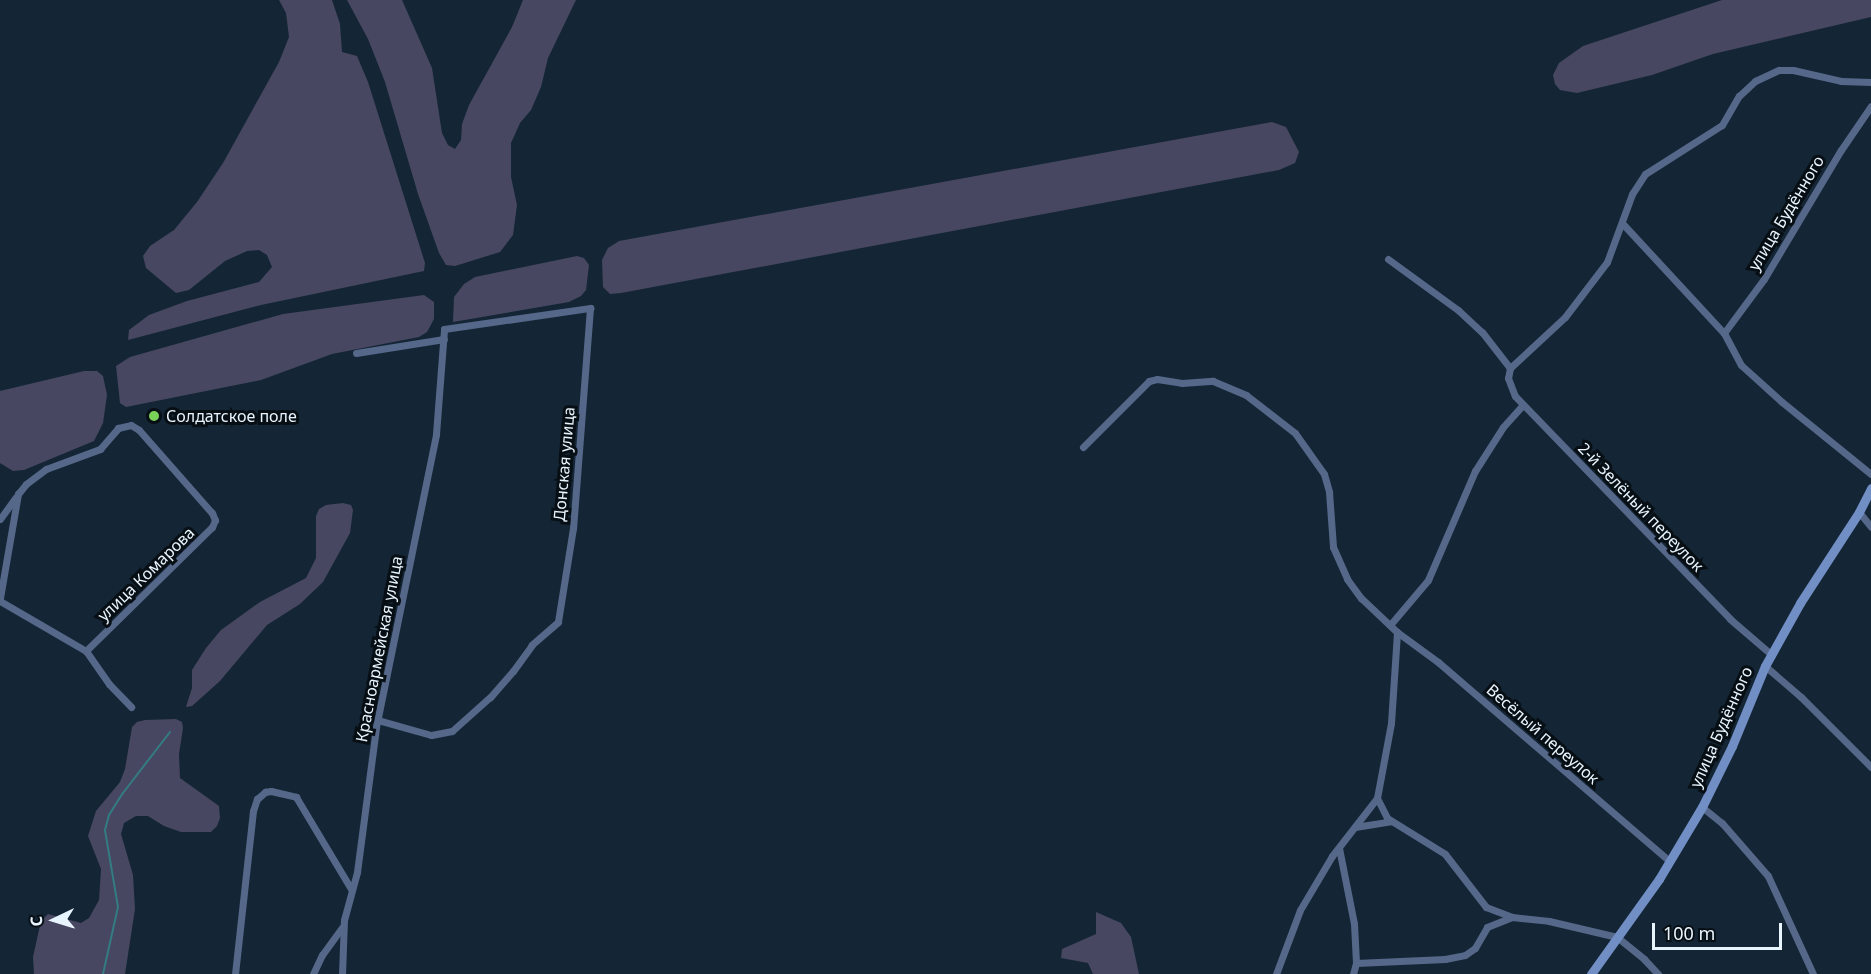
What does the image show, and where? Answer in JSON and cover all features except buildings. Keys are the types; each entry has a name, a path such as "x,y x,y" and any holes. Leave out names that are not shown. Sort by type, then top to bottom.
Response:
{"main road":[{"name":"улица Будённого","path":"1591,974 1669,861 1702,807 1765,666 1800,603 1871,488"}],"street":[{"path":"1510,369 1565,317 1607,262 1632,194 1645,174 1722,125 1739,96 1755,81 1779,70 1793,70 1841,81 1871,82"},
{"name":"улица Будённого","path":"1724,333 1764,279 1841,150 1871,106"},
{"path":"1622,223 1724,333 1741,365 1782,402 1871,474"},
{"name":"2-й Зелёный переулок","path":"1388,259 1458,310 1482,332 1510,369 1510,387 1523,405 1730,618 1772,655"},
{"name":"Донская улица","path":"378,720 431,735 452,731 490,697 532,645 558,622 573,528 590,308 444,330"},
{"name":"Красноармейская улица","path":"342,974 343,925 361,850 378,720 436,434 444,330"},
{"path":"356,353 444,339"},
{"name":"Весёлый переулок","path":"1083,447 1149,381 1157,379 1182,383 1213,381 1246,395 1294,433 1324,474 1329,492 1333,547 1347,579 1361,598 1397,632 1447,670 1669,861"},
{"path":"1390,626 1428,580 1475,471 1503,427 1523,405"},
{"name":"улица Комарова","path":"18,494 33,477 100,449 118,428 131,426 139,430 212,513 215,520 212,527 86,651"},
{"path":"0,519 18,494"},
{"path":"18,494 0,600 86,651 109,684 131,707"},
{"path":"1858,512 1871,527"},
{"path":"1276,974 1300,910 1339,848 1377,798 1391,723 1397,632"},
{"path":"1765,666 1801,696 1871,767"},
{"path":"235,974 253,811 257,799 271,791 296,798 351,889"},
{"path":"1377,798 1384,813 1392,821 1445,854 1485,907 1512,917 1549,921 1617,937 1658,974"},
{"path":"1702,807 1722,823 1758,861 1768,876 1813,974"},
{"path":"1355,827 1392,821"},
{"path":"1339,848 1354,924 1356,963 1353,974"},
{"path":"1356,963 1445,959 1465,955 1475,948 1487,927 1512,917"},
{"path":"313,974 322,955 343,925"}],"shaded area":[{"path":"279,0 332,0 340,24 342,52 357,56 368,82 425,263 424,271 261,305 128,340 129,330 149,315 187,301 259,282 272,267 267,255 259,250 247,251 225,261 189,290 176,293 146,268 143,256 150,246 174,230 197,202 223,163 279,62 289,37 286,13"},
{"path":"347,0 402,0 432,68 442,133 448,145 455,149 461,140 462,124 469,105 512,27 523,0 576,0 548,58 541,87 531,110 520,123 511,143 511,177 517,205 513,235 500,252 455,266 446,265 439,253 418,194 385,82 368,39"},
{"path":"1722,0 1871,0 1871,17 1713,54 1652,75 1577,93 1560,90 1555,84 1553,75 1559,63 1583,46"},
{"path":"1272,122 1286,127 1299,152 1295,163 1279,170 621,293 610,294 603,287 602,260 608,248 619,241"},
{"path":"577,256 584,258 589,265 586,290 581,296 569,302 453,322 454,297 464,284 475,277"},
{"path":"424,295 434,302 434,319 427,332 419,337 332,354 261,380 126,407 120,403 116,366 130,357 283,314"},
{"path":"84,371 97,371 103,376 107,395 103,423 94,441 24,470 13,471 0,463 0,391"},
{"path":"343,503 351,505 353,510 350,533 323,582 300,604 267,625 220,681 192,706 186,707 192,688 192,670 206,648 221,630 260,602 306,578 316,558 316,516 319,509 326,505"},
{"path":"176,719 182,722 183,728 179,754 180,778 219,806 220,818 217,826 211,832 181,832 164,826 148,816 136,816 124,823 121,834 133,875 135,909 125,974 34,974 33,957 41,921 48,914 81,923 89,918 99,900 101,869 88,836 96,811 120,782 125,769 132,727 137,722 145,720"},
{"path":"1096,912 1121,923 1131,937 1139,974 1093,974 1088,963 1061,958 1062,949 1096,934"}],"waterway":[{"path":"103,974 118,907 105,830 109,815 170,732"}],"place":[{"name":"Солдатское поле","path":"154,416"}]}
